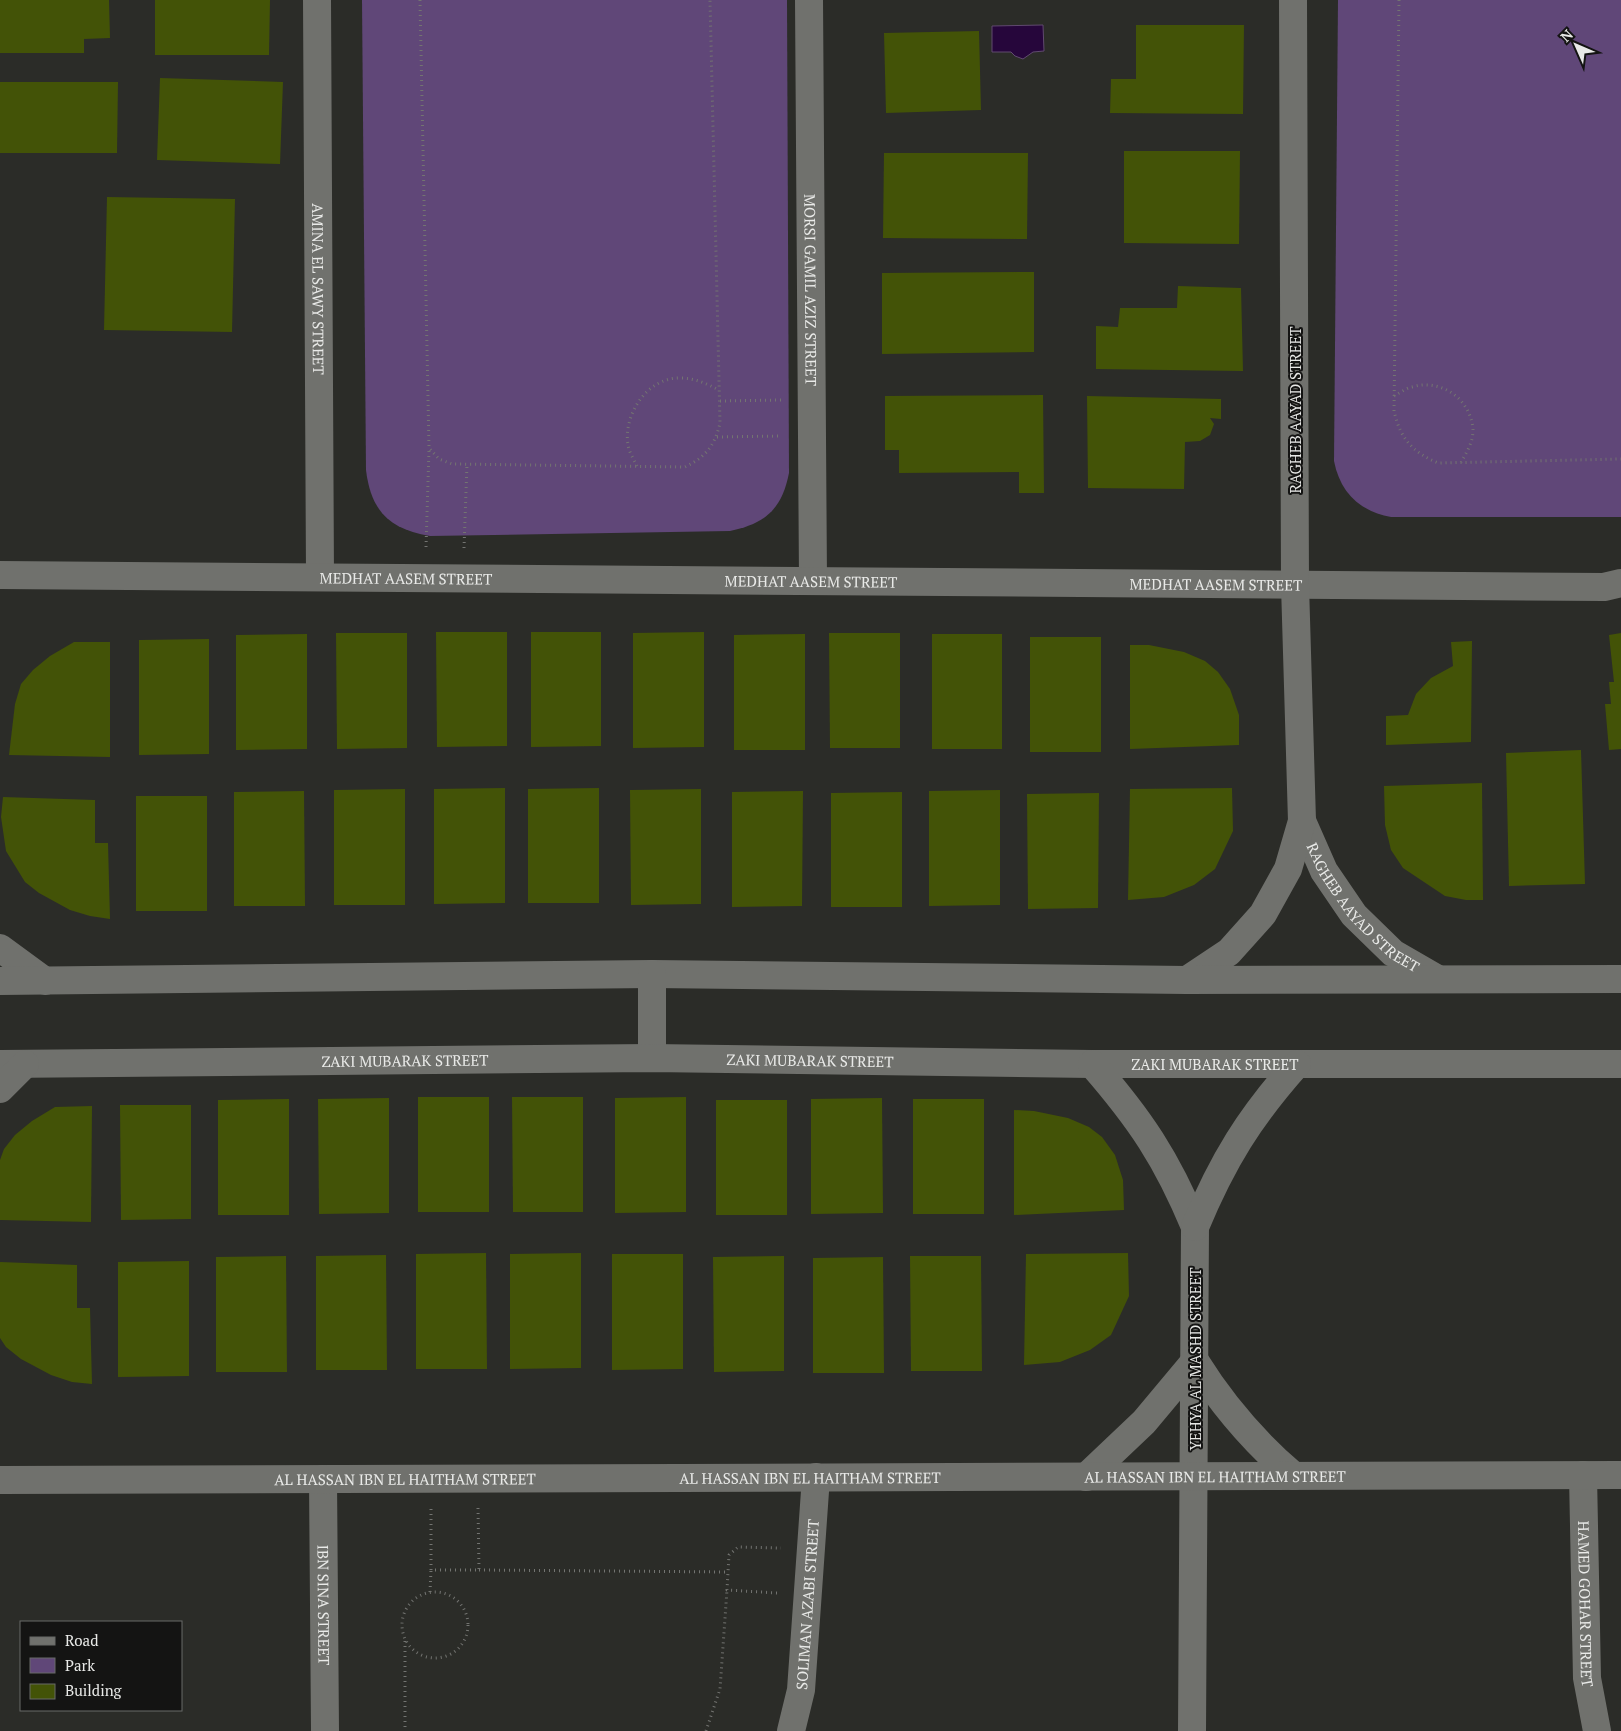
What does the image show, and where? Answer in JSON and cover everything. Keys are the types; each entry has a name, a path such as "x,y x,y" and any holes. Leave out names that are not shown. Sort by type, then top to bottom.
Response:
{"street":[{"name":"AMINA EL SAWY STREET","path":"317,0 320,577"},
{"name":"MORSI GAMIL AZIZ STREET","path":"809,0 813,581"},
{"name":"RAGHEB AAYAD STREET","path":"1187,980 1229,952 1262,914 1288,870 1302,821 1295,585 1293,0"},
{"name":"MEDHAT AASEM STREET","path":"0,575 1604,587 1621,583"},
{"name":"RAGHEB AAYAD STREET","path":"1302,821 1324,871 1354,915 1394,953 1439,980"},
{"path":"0,948 45,981"},
{"path":"0,981 652,974 1187,980 1621,979"},
{"path":"652,974 652,1058"},
{"name":"ZAKI MUBARAK STREET","path":"12,1064 652,1058 1092,1064 1621,1064"},
{"path":"0,1089 12,1064"},
{"name":"YEHYA AL MASHD STREET","path":"1092,1064 1124,1100 1152,1140 1176,1182 1195,1227 1192,1731"},
{"name":"YEHYA AL MASHD STREET","path":"1195,1227 1214,1182 1237,1140 1265,1100 1297,1064"},
{"path":"1086,1476 1144,1422 1195,1361 1215,1393 1239,1424 1265,1451 1294,1476"},
{"name":"HAMED GOHAR STREET","path":"1583,1475 1587,1678 1597,1731"},
{"name":"AL HASSAN IBN EL HAITHAM STREET","path":"0,1480 1621,1475"},
{"name":"SOLIMAN AZABI STREET","path":"791,1731 802,1690 816,1477"},
{"name":"IBN SINA STREET","path":"323,1479 325,1731"}],"path":[{"path":"420,0 429,448 424,578"},
{"path":"429,448 439,458 452,464 685,467 699,460 710,450 717,437 720,401 710,0"},
{"path":"1399,0 1394,396 1394,411 1398,429 1408,444 1422,456 1438,462 1621,459"},
{"path":"637,466 628,445 628,422 638,401 655,386 676,378 699,380 720,391"},
{"path":"1394,396 1411,387 1428,384 1445,388 1460,399 1469,413 1473,431 1470,448 1460,463"},
{"path":"720,401 812,400"},
{"path":"717,437 812,435"},
{"path":"463,579 467,464"},
{"path":"430,1592 432,1478"},
{"path":"478,1478 479,1570"},
{"path":"706,1731 720,1689 729,1555 738,1547 812,1548"},
{"path":"431,1570 728,1572"},
{"path":"727,1590 808,1594"},
{"path":"405,1640 418,1653 434,1658 446,1656 456,1650 464,1641 468,1629 467,1617 462,1606 453,1598 442,1593 430,1592 418,1597 409,1605 403,1616 402,1628 405,1640 405,1731"}],"green space":[{"path":"362,0 787,0 789,473 782,496 770,513 753,524 730,531 430,536 403,528 384,516 372,497 366,470"},
{"path":"1338,0 1621,0 1621,517 1391,517 1360,505 1346,491 1341,482 1334,461"}],"shaded area":[{"path":"1043,25 1044,51 1033,52 1023,59 1011,52 992,52 992,26"}],"building":[{"path":"0,0 109,0 110,38 84,39 84,53 0,53"},
{"path":"155,0 270,0 269,55 155,55"},
{"path":"1136,25 1244,25 1243,114 1110,113 1111,79 1136,79"},
{"path":"979,31 981,110 886,113 884,33"},
{"path":"160,78 283,82 280,164 157,160"},
{"path":"0,82 118,82 117,153 0,153"},
{"path":"1124,151 1240,151 1239,244 1124,243"},
{"path":"884,153 1028,153 1027,239 883,238"},
{"path":"107,197 235,199 232,332 104,330"},
{"path":"1034,272 1034,352 882,354 882,273"},
{"path":"1178,286 1241,288 1243,371 1096,369 1096,326 1118,327 1120,308 1177,308"},
{"path":"1043,395 1044,493 1019,493 1019,472 899,473 899,450 885,450 885,396"},
{"path":"1087,396 1221,399 1221,419 1210,418 1214,424 1210,435 1200,441 1185,442 1184,489 1088,488"},
{"path":"436,632 507,632 507,746 437,747"},
{"path":"531,632 601,632 601,746 531,747"},
{"path":"704,632 704,747 633,748 633,633"},
{"path":"336,633 407,633 407,748 337,749"},
{"path":"829,633 900,633 900,748 830,748"},
{"path":"1621,633 1621,749 1609,750 1605,704 1611,704 1609,682 1614,682 1609,635"},
{"path":"307,634 307,749 236,750 236,635"},
{"path":"805,634 805,750 734,750 734,635"},
{"path":"932,634 1002,634 1002,749 932,749"},
{"path":"1030,637 1101,637 1101,752 1030,752"},
{"path":"209,639 209,754 139,755 139,640"},
{"path":"1472,641 1471,742 1386,745 1386,716 1408,715 1416,694 1431,678 1453,666 1451,642"},
{"path":"74,642 110,642 110,757 9,755 15,704 21,684 33,670 50,656"},
{"path":"1130,645 1149,645 1184,652 1205,661 1218,672 1230,689 1239,715 1239,745 1130,749"},
{"path":"1581,750 1585,884 1509,886 1506,753"},
{"path":"1482,783 1483,900 1466,900 1445,896 1403,868 1391,850 1385,825 1384,786"},
{"path":"505,788 505,903 434,904 434,789"},
{"path":"599,788 599,903 528,903 528,789"},
{"path":"1232,788 1233,831 1215,869 1194,885 1164,897 1128,900 1130,789"},
{"path":"405,789 405,905 334,905 334,790"},
{"path":"701,789 701,904 631,905 630,790"},
{"path":"1000,790 1000,905 929,906 929,791"},
{"path":"304,791 305,906 234,906 234,792"},
{"path":"803,791 802,906 732,907 732,792"},
{"path":"902,792 902,907 831,907 831,793"},
{"path":"1099,793 1098,908 1028,909 1027,794"},
{"path":"136,796 207,796 207,911 136,911"},
{"path":"3,797 95,800 95,843 108,843 110,919 70,910 39,893 25,882 6,851 1,817"},
{"path":"418,1097 489,1097 489,1212 418,1212"},
{"path":"512,1097 583,1097 583,1212 513,1212"},
{"path":"686,1097 686,1212 615,1213 615,1098"},
{"path":"389,1098 389,1213 319,1214 318,1099"},
{"path":"882,1098 883,1213 811,1214 811,1099"},
{"path":"289,1099 289,1215 218,1215 218,1100"},
{"path":"913,1099 984,1099 984,1214 913,1214"},
{"path":"716,1100 787,1100 787,1215 716,1215"},
{"path":"120,1105 191,1105 191,1219 121,1220"},
{"path":"92,1106 91,1222 0,1220 0,1160 4,1149 15,1135 32,1121 55,1107"},
{"path":"1014,1110 1034,1111 1068,1118 1089,1127 1102,1137 1115,1155 1123,1180 1124,1210 1014,1215"},
{"path":"486,1253 487,1369 416,1369 416,1254"},
{"path":"581,1253 581,1368 510,1369 510,1254"},
{"path":"1128,1253 1129,1296 1111,1335 1090,1350 1060,1362 1024,1365 1026,1254"},
{"path":"612,1254 683,1254 683,1369 612,1370"},
{"path":"386,1255 387,1370 316,1370 316,1256"},
{"path":"286,1256 287,1372 216,1372 216,1257"},
{"path":"784,1256 784,1371 714,1372 713,1257"},
{"path":"910,1256 981,1256 982,1371 911,1371"},
{"path":"883,1257 884,1373 813,1373 813,1258"},
{"path":"189,1261 189,1376 118,1377 118,1262"},
{"path":"0,1262 77,1265 77,1308 90,1308 92,1384 72,1382 51,1375 21,1359 6,1347 0,1338"}]}
